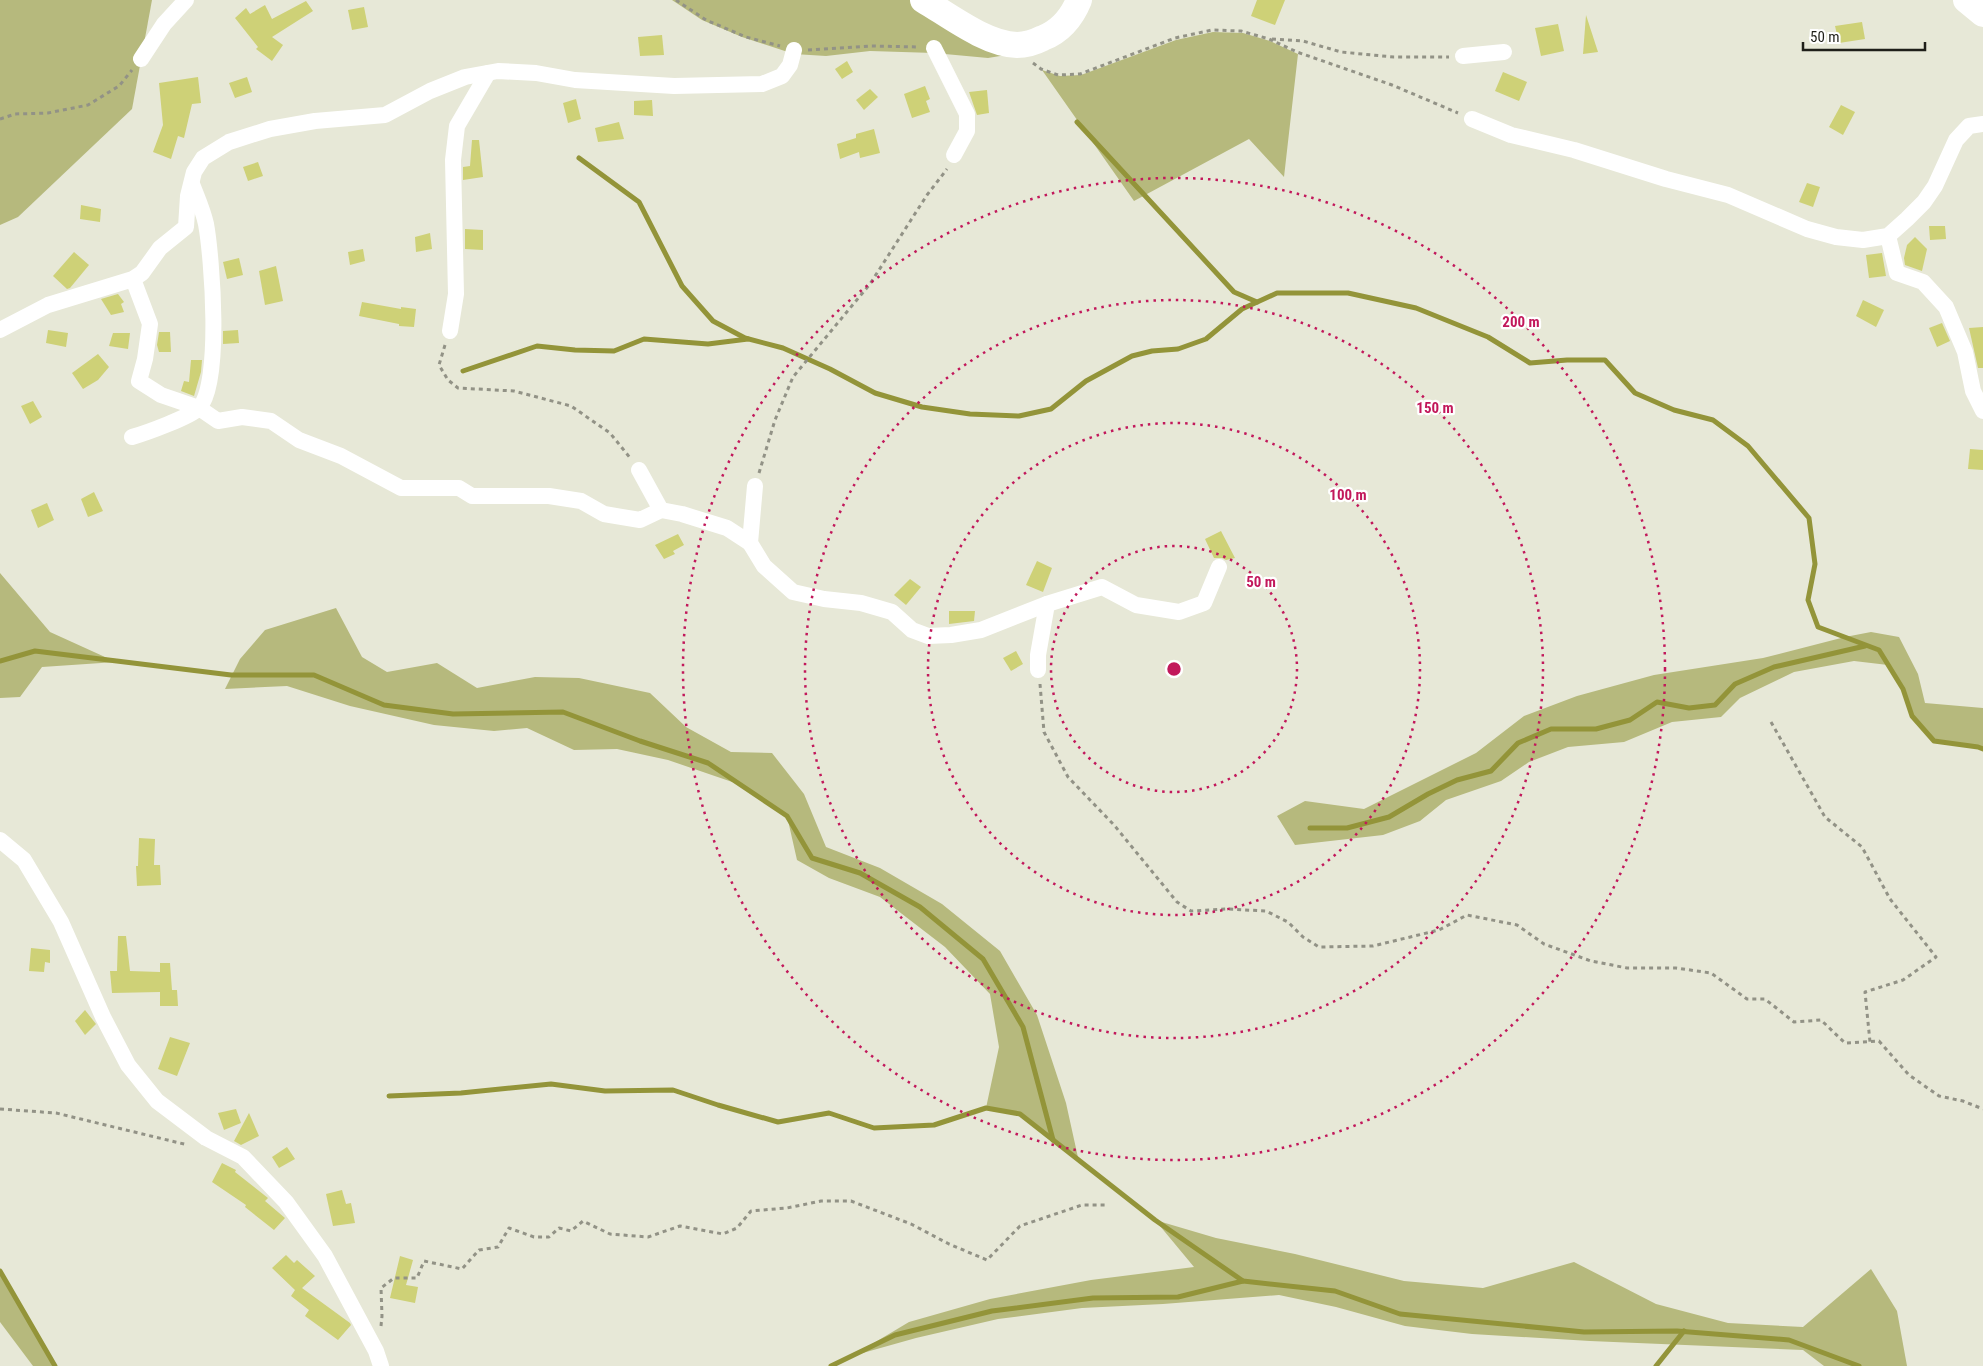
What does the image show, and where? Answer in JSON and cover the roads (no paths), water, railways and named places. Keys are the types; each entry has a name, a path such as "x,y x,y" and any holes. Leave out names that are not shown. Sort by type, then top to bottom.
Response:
{"highway":[{"path":"923,0 982,35 1017,45 1034,42 1049,36 1070,18 1079,0"},
{"path":"1966,0 1983,14"}],"street":[{"path":"141,59 164,24 186,0"},
{"path":"934,48 967,114 967,131 954,155"},
{"path":"0,330 48,305 133,279 142,273 160,248 186,227 191,182 194,172 203,158 229,142 270,129 314,121 385,116 430,91 464,77 498,71 536,73 575,80 674,86 762,84 782,76 790,65 794,50"},
{"path":"1463,56 1504,52"},
{"path":"450,331 456,294 453,160 456,135 458,126 488,73"},
{"path":"1472,119 1511,135 1574,150 1728,195 1836,238 1863,240 1888,236 1908,219 1924,202 1934,186 1956,140 1970,126 1983,124"},
{"path":"132,437 152,430 199,408 206,393 210,374 214,318 212,264 205,222 191,182"},
{"path":"1888,236 1896,273 1923,282 1946,307 1964,352 1973,391 1983,411"},
{"path":"133,279 150,324 145,359 139,381 161,395 199,408 218,421 242,417 271,421 299,440 341,456 401,488 459,488 472,496 549,496 581,501 604,514 640,520 661,510 682,514 727,528 750,543 764,566 793,592 824,599 861,603 892,612 912,630 928,636 951,635 981,630 1047,604 1102,587 1136,605 1179,612 1204,603 1220,567"},
{"path":"639,470 661,510"},
{"path":"750,543 755,486"},
{"path":"1038,670 1038,655 1047,604"},
{"path":"0,840 24,860 61,922 103,1017 128,1065 157,1101 206,1138 243,1158 286,1202 325,1256 378,1358"}],"waterway":[{"path":"1077,122 1234,292 1257,302"},
{"path":"579,158 639,202 682,286 713,321 745,338 783,348 830,369 875,393 922,407 970,414 1019,416 1051,409 1086,381 1132,356 1152,351 1178,349 1206,339 1242,309 1277,293 1348,293 1416,308 1488,337 1530,363 1567,360 1605,360 1635,393 1674,410 1713,420 1748,446 1809,518 1815,564 1808,600 1818,627 1879,650 1903,689 1912,716 1934,741 1983,749"},
{"path":"463,371 537,346 575,350 614,351 644,339 708,344 748,339"},
{"path":"1310,828 1347,828 1389,817 1428,794 1457,780 1491,771 1518,743 1551,729 1596,729 1630,720 1657,702 1689,708 1715,705 1735,684 1774,667 1865,646"},
{"path":"0,661 35,651 231,675 314,675 384,705 453,714 563,712 640,741 708,763 787,816 812,858 860,873 920,907 983,959 1023,1027 1053,1140"},
{"path":"389,1096 461,1093 551,1084 605,1091 673,1090 778,1122 829,1113 874,1128 934,1125 986,1108 1020,1114 1155,1220 1243,1281 1335,1291 1400,1314 1584,1332 1677,1331 1789,1340 1859,1366"},
{"path":"0,1271 55,1366"},
{"path":"831,1366 895,1335 992,1311 1093,1298 1178,1297 1243,1281"},
{"path":"1656,1366 1684,1331"}]}
